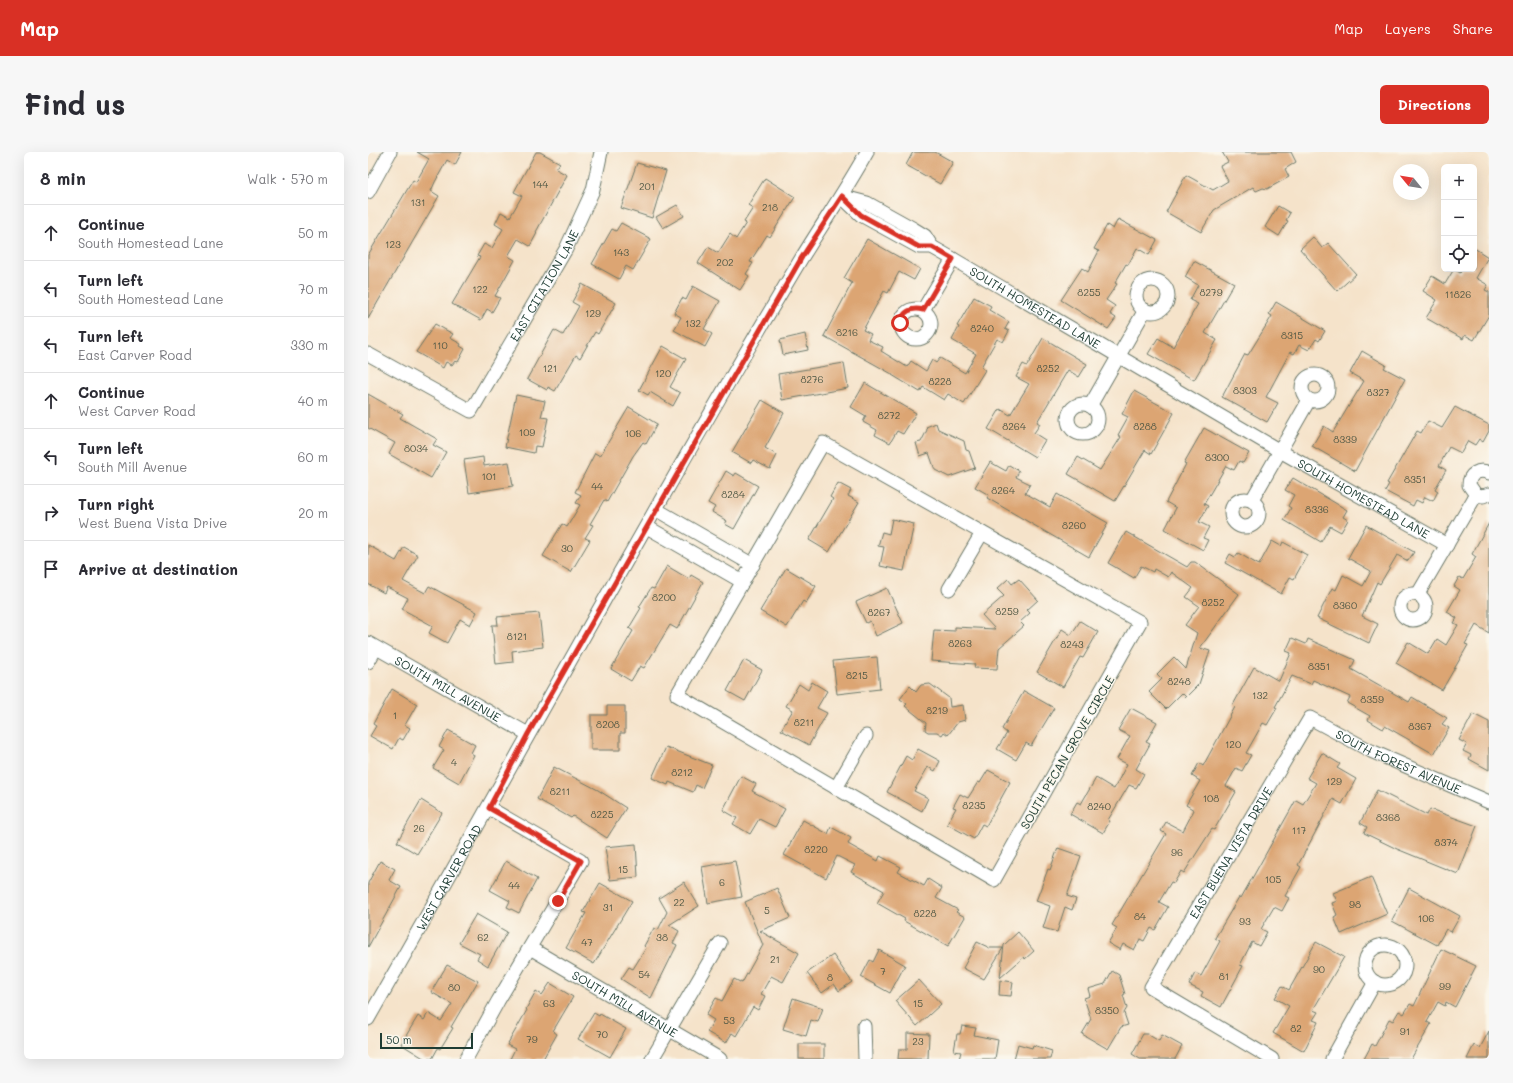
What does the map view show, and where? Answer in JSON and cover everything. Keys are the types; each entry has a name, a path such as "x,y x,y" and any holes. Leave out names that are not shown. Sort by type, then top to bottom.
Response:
{"street":[{"path":"368,192 389,152"},
{"name":"EAST CITATION LANE","path":"368,354 471,411 566,249 593,190 601,152"},
{"name":"WEST CARVER ROAD","path":"368,1019 489,808 528,734 802,257 842,196 867,152"},
{"name":"SOUTH HOMESTEAD LANE","path":"842,196 861,215 919,247 932,247 1280,451 1447,545"},
{"path":"923,310 953,259"},
{"path":"1090,406 1145,310"},
{"path":"1252,500 1309,400"},
{"name":"SOUTH PECAN GROVE CIRCLE","path":"823,443 982,533 1140,622 994,880 677,695 823,443"},
{"path":"1489,473 1480,471 1473,474 1470,477 1469,485 1476,495 1484,496 1489,494"},
{"path":"1418,594 1476,495"},
{"path":"657,510 753,565"},
{"path":"647,527 743,582"},
{"path":"949,589 982,533"},
{"path":"694,554 704,537"},
{"path":"368,662 372,645"},
{"name":"SOUTH MILL AVENUE","path":"372,645 528,734"},
{"name":"SOUTH FOREST AVENUE","path":"1310,718 1371,751 1489,802"},
{"name":"EAST BUENA VISTA DRIVE","path":"1272,1059 1151,988 1310,718"},
{"path":"836,788 866,736"},
{"path":"466,1059 581,861 489,808"},
{"path":"652,1059 720,943"},
{"name":"SOUTH MILL AVENUE","path":"530,948 720,1059"},
{"path":"1332,1059 1375,982"},
{"path":"864,1026 865,1059"}],"building":[{"path":"417,152 462,152 455,165 447,160 431,191 439,196 368,319 368,255 413,180 416,182 429,159"},
{"path":"536,152 540,152 560,163 556,169 567,175 530,246 518,239 508,256 515,260 495,296 500,298 492,312 487,309 481,320 452,304 480,257 477,256 484,244 492,248 503,229 495,224 501,212 510,217 522,196 514,192"},
{"path":"913,152 935,152 953,162 940,184 906,165"},
{"path":"1222,152 1291,152 1296,162 1285,169 1289,177 1267,189 1263,188 1256,191 1253,187 1214,210 1201,232 1166,212 1186,175 1213,190 1228,181 1220,166 1228,162"},
{"path":"637,163 666,171 652,218 621,208"},
{"path":"765,178 795,197 770,237 767,235 750,262 753,263 746,274 749,276 740,290 698,263 708,247 718,253 730,234 736,239 753,208 748,205"},
{"path":"677,205 684,216 663,228 656,217"},
{"path":"1278,206 1290,213 1286,220 1288,221 1279,236 1265,227"},
{"path":"1118,219 1157,240 1149,255 1137,248 1128,265 1126,264 1115,283 1117,284 1106,300 1115,306 1110,314 1116,318 1108,329 1061,300 1082,268 1088,272 1099,251 1094,249 1107,225 1113,229"},
{"path":"621,223 651,239 633,270 626,266 619,279 592,264 612,229 616,231"},
{"path":"1313,237 1322,248 1328,243 1356,274 1337,291 1300,249"},
{"path":"867,239 920,269 914,280 899,272 888,293 884,291 863,330 871,334 868,340 883,347 881,351 907,367 911,361 926,371 932,360 936,363 940,358 965,373 976,354 952,340 959,327 957,326 974,297 991,306 989,310 1009,322 1005,329 1009,331 1003,342 997,339 981,367 985,370 964,404 948,394 944,400 923,387 920,392 892,374 824,336 852,283 844,278"},
{"path":"1477,250 1488,257 1476,278 1488,285 1485,290 1489,292 1489,315 1474,340 1465,335 1463,339 1426,318 1437,300 1423,291 1432,276 1445,284 1452,272 1477,272"},
{"path":"1194,261 1234,283 1205,333 1217,340 1194,380 1148,354 1158,338 1173,347 1198,304 1190,300 1198,285 1185,277"},
{"path":"582,284 616,303 598,334 595,332 580,358 576,355 555,391 548,387 547,390 527,379 554,330 563,335 579,306 572,302"},
{"path":"693,286 720,301 704,329 712,334 705,347 674,330 681,317 674,313 682,298 686,300"},
{"path":"1276,302 1325,331 1319,341 1316,339 1309,350 1299,345 1294,354 1290,352 1266,397 1278,403 1267,422 1222,397 1245,354 1248,355 1272,316 1269,314"},
{"path":"435,324 453,334 450,338 461,344 460,346 465,349 458,362 455,361 452,365 446,362 443,368 416,352"},
{"path":"805,334 808,350 783,355 780,340"},
{"path":"1043,338 1087,364 1079,377 1068,370 1037,422 1040,424 1034,433 1045,440 1035,457 988,429 1000,409 1010,415 1029,384 1016,377 1023,364 1027,366"},
{"path":"663,346 686,359 670,387 680,393 673,406 650,392 648,395 639,390"},
{"path":"1362,351 1386,365 1384,368 1405,379 1355,471 1312,446 1324,426 1333,432 1364,381 1350,373"},
{"path":"844,363 848,388 782,400 778,374"},
{"path":"865,383 916,413 903,434 897,431 890,443 875,435 877,430 863,422 866,416 851,407"},
{"path":"1134,391 1174,413 1151,454 1145,450 1115,501 1068,474 1078,457 1100,470 1121,437 1118,435 1128,417 1122,414"},
{"path":"368,394 403,414 400,418 437,439 433,445 446,452 431,478 389,454 395,443 368,428"},
{"path":"516,395 545,401 541,417 548,418 542,447 535,446 534,453 505,447"},
{"path":"762,400 784,413 765,448 777,455 770,469 753,460 751,463 732,452"},
{"path":"629,407 657,424 646,444 643,442 633,456 607,502 604,500 590,524 593,525 585,538 590,540 571,572 543,556 562,524 567,527 580,505 576,503 581,495 575,492 595,453 600,456"},
{"path":"1455,407 1489,425 1489,431 1483,442 1479,439 1475,445 1468,441 1461,453 1449,447 1439,466 1446,470 1435,489 1438,491 1433,501 1425,497 1422,503 1416,500 1413,506 1385,491 1389,484 1387,483 1417,431 1421,433 1428,421 1442,428"},
{"path":"936,423 938,429 964,441 966,450 969,451 975,468 949,477 935,470 929,453 920,456 916,443 921,442 927,430 926,427"},
{"path":"1204,428 1249,453 1243,463 1239,461 1234,470 1226,466 1204,504 1208,506 1199,522 1209,527 1203,538 1208,540 1203,550 1165,529 1176,508 1166,502 1186,464 1184,463"},
{"path":"483,457 484,466 509,462 513,486 469,493 464,460"},
{"path":"990,462 1006,471 1009,465 1019,471 1016,477 1030,484 1025,493 1050,507 1057,494 1108,523 1089,557 987,498 989,495 975,487"},
{"path":"726,471 734,476 736,473 758,486 734,529 725,524 727,521 712,512 715,507 708,503"},
{"path":"1293,478 1347,510 1343,517 1348,520 1341,532 1330,526 1321,542 1284,520 1291,508 1288,506 1294,495 1285,490"},
{"path":"838,483 851,490 848,496 859,502 829,552 809,540 833,499 830,497"},
{"path":"892,519 914,524 904,571 880,566 884,547 878,546 882,532 889,534"},
{"path":"1489,523 1489,633 1476,625 1465,644 1468,645 1442,690 1396,663 1408,642 1428,654 1437,639 1446,645 1458,625 1454,623 1457,618 1447,612 1460,590 1454,586 1459,577 1463,579 1476,557 1472,554"},
{"path":"1366,525 1414,552 1408,561 1397,555 1380,584 1377,582 1362,616 1378,624 1369,643 1317,618 1332,588 1336,590 1343,575 1363,586 1371,571 1348,558"},
{"path":"1126,532 1187,567 1191,562 1195,562 1239,594 1200,648 1210,651 1199,684 1186,697 1182,693 1166,709 1149,692 1162,679 1157,674 1174,657 1186,669 1197,633 1185,625 1199,606 1186,597 1193,588 1171,572 1168,577 1154,569 1153,572 1141,566 1134,578 1108,563"},
{"path":"1272,541 1281,546 1283,542 1307,555 1294,579 1290,577 1281,594 1225,563 1230,554 1235,557 1238,553 1259,565"},
{"path":"368,545 396,561 404,547 418,555 403,581 425,593 429,586 477,612 470,625 460,619 447,643 429,633 433,626 402,609 408,598 387,587 384,593 368,584"},
{"path":"667,566 689,579 691,575 703,582 677,629 670,625 644,668 640,666 631,681 611,669 633,631 629,628 641,608 639,607 651,588 654,589"},
{"path":"786,568 816,586 806,603 803,601 787,627 760,611"},
{"path":"1008,579 1012,584 1019,579 1038,600 1027,610 1030,613 1020,622 1024,626 999,648 997,669 974,668 975,664 931,661 934,630 955,631 955,627 995,629 982,615 1004,596 997,589"},
{"path":"887,588 903,623 876,636 870,621 866,623 856,602"},
{"path":"539,613 543,647 512,651 513,662 496,664 492,625 498,625 497,617"},
{"path":"1080,621 1098,632 1083,658 1080,657 1063,687 1037,672 1062,629 1071,635"},
{"path":"1292,638 1306,644 1308,639 1355,660 1351,669 1409,702 1412,697 1447,718 1442,724 1449,728 1434,754 1385,726 1383,729 1368,720 1370,716 1347,703 1350,697 1313,680 1311,684 1292,676 1267,725 1263,723 1246,753 1251,755 1242,771 1236,768 1226,786 1236,792 1214,830 1212,829 1184,873 1181,871 1174,883 1171,882 1159,902 1168,907 1155,930 1151,928 1144,941 1140,939 1134,950 1123,944 1120,950 1108,943 1117,928 1112,925 1166,834 1161,831 1166,822 1183,831 1194,810 1186,805 1200,781 1192,776 1199,763 1203,766 1235,707 1233,705 1254,667 1279,681 1291,653 1286,651"},
{"path":"877,657 880,689 837,694 833,661"},
{"path":"744,660 762,670 745,701 727,691"},
{"path":"812,682 827,691 817,708 827,713 809,745 781,730 793,710 786,706 799,684 808,690"},
{"path":"930,684 949,698 950,707 963,705 965,720 958,722 948,735 944,732 942,735 937,732 928,732 925,730 926,723 905,706 907,704 900,699 910,686 916,692 921,685"},
{"path":"392,689 417,704 405,725 410,728 403,740 399,738 393,749 370,736 376,726 373,724"},
{"path":"1024,691 1054,708 1031,746 1026,743 1016,760 997,749 1007,733 1002,729"},
{"path":"607,706 625,706 625,733 620,733 620,750 591,750 591,715 607,715"},
{"path":"1131,708 1157,722 1146,742 1150,744 1136,769 1144,774 1136,788 1129,785 1108,820 1110,821 1103,833 1070,814 1077,802 1081,804 1096,778 1114,789 1127,764 1117,759 1130,736 1118,730"},
{"path":"1473,714 1489,722 1489,770 1469,759 1471,755 1463,751 1467,744 1459,740"},
{"path":"448,730 475,745 471,753 474,755 459,783 433,768 444,750 439,747"},
{"path":"666,747 712,765 702,788 696,785 693,792 669,782 668,785 652,778"},
{"path":"918,749 940,761 935,771 928,767 914,791 928,798 922,811 887,792 906,756 912,760"},
{"path":"1322,753 1340,764 1337,768 1356,779 1342,804 1333,799 1298,865 1301,867 1285,896 1289,898 1282,911 1274,907 1261,929 1267,932 1259,946 1252,942 1240,965 1243,966 1221,1007 1201,996 1203,992 1189,985 1195,973 1201,976 1220,941 1215,938 1239,897 1241,898 1296,800 1303,804 1316,783 1307,778"},
{"path":"554,767 598,790 626,808 607,838 573,816 571,818 537,799"},
{"path":"988,770 1010,782 986,826 982,824 974,839 947,824 956,808 953,807 960,794 968,798"},
{"path":"741,776 756,784 752,791 785,809 775,827 759,819 750,834 733,824 737,818 723,810"},
{"path":"1377,790 1427,815 1430,809 1477,826 1458,874 1397,849 1364,833 1367,827 1360,823"},
{"path":"421,800 442,813 417,854 397,842"},
{"path":"803,820 828,834 831,827 851,838 848,844 878,861 880,856 901,867 898,872 924,886 928,879 942,888 936,898 958,910 956,912 965,917 948,946 904,921 905,919 877,903 884,891 851,872 855,865 837,856 826,878 784,855"},
{"path":"636,844 638,877 610,880 605,847"},
{"path":"1058,848 1081,856 1067,896 1076,899 1072,910 1065,907 1057,932 1043,928 1050,906 1036,901"},
{"path":"380,861 395,869 389,880 401,887 368,947 368,883"},
{"path":"506,861 537,879 519,913 507,907 510,901 490,890"},
{"path":"735,861 742,897 708,903 702,867"},
{"path":"1371,877 1387,914 1341,934 1334,917 1337,915 1332,903 1337,901 1333,893"},
{"path":"684,882 699,906 669,925 679,931 673,943 677,945 651,998 621,979 629,967 633,969 646,948 644,946 654,928 658,930 667,912 659,898"},
{"path":"600,883 632,901 594,964 566,948 586,913 583,912"},
{"path":"777,888 790,918 760,931 799,953 783,982 771,976 761,994 765,996 758,1010 753,1007 736,1036 732,1033 726,1043 707,1032 714,1020 706,1015 716,998 722,1001 734,979 742,983 763,945 745,902"},
{"path":"1409,888 1460,916 1451,932 1446,929 1437,945 1392,921"},
{"path":"476,914 507,932 488,966 477,959 480,954 459,943"},
{"path":"1018,932 1034,951 1025,959 1024,957 1000,978 1004,945"},
{"path":"977,942 990,948 1003,948 984,979 963,968"},
{"path":"1316,942 1344,957 1313,1010 1318,1012 1313,1020 1318,1022 1304,1051 1273,1033 1289,1006 1275,998 1282,986 1289,990"},
{"path":"1441,949 1476,966 1455,1007 1446,1002 1445,1006 1438,1002 1427,1022 1431,1024 1411,1059 1364,1059 1372,1044 1375,1046 1389,1019 1393,1021 1399,1011 1404,1014 1410,1004 1414,1006"},
{"path":"879,950 905,965 890,993 861,977 870,960 873,962"},
{"path":"833,955 852,982 839,991 834,984 822,993 807,973"},
{"path":"447,965 478,981 440,1049 438,1048 432,1059 425,1059 401,1044 418,1016 424,1020 428,1013 441,1021 452,1004 431,992"},
{"path":"1112,971 1119,975 1125,994 1123,995 1127,1008 1124,1013 1128,1025 1121,1027 1108,1049 1082,1034 1091,1019 1084,998 1090,996 1088,989 1105,984"},
{"path":"919,980 941,1004 917,1026 895,1001"},
{"path":"1000,980 1013,982 1011,996 999,995"},
{"path":"550,983 573,997 553,1031 557,1034 543,1059 510,1059 515,1049 507,1045 536,991 542,995"},
{"path":"793,998 823,1008 818,1022 811,1020 806,1036 783,1029"},
{"path":"594,1013 599,1016 600,1014 626,1029 610,1057 578,1039"},
{"path":"962,1026 976,1028 974,1035 998,1040 995,1059 959,1059 961,1052 954,1051 957,1034 960,1034"},
{"path":"1489,1031 1489,1059 1467,1059 1474,1045 1480,1048"},
{"path":"907,1033 929,1034 928,1059 898,1059 899,1049 907,1049"},
{"path":"1143,1034 1147,1034 1159,1041 1162,1035 1182,1046 1175,1059 1140,1059 1132,1054"},
{"path":"799,1044 824,1044 824,1059 799,1059"},
{"path":"1018,1044 1032,1048 1033,1045 1052,1051 1050,1059 1014,1059"}],"route":[{"path":"558,901 581,861 489,808 528,734 802,257 842,196 861,215 919,247 932,247 953,259 923,310 908,310 904,314 900,323"}]}
